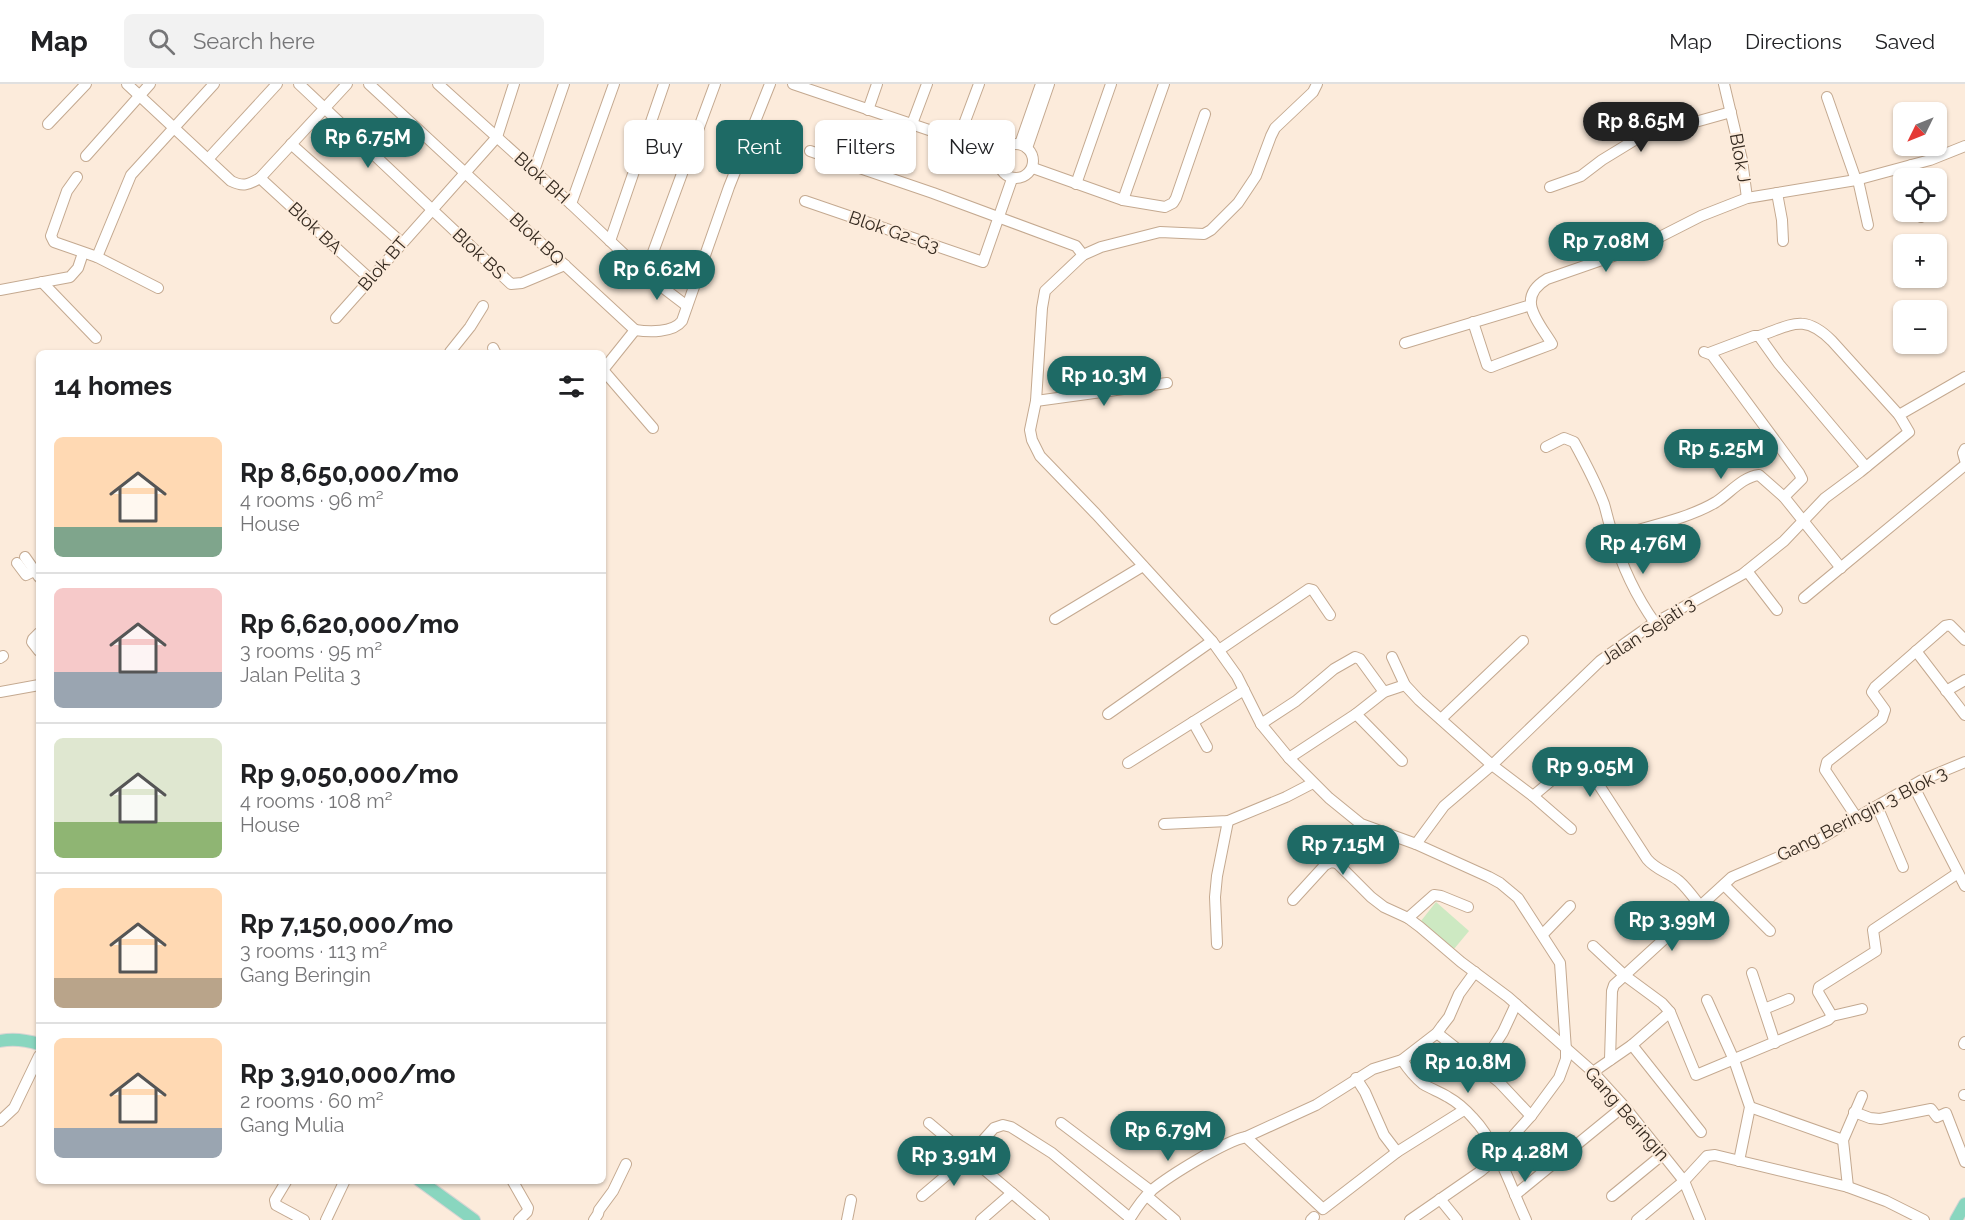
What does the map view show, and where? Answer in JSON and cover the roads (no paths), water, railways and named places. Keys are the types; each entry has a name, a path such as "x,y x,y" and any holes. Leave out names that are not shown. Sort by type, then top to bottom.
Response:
{"main road":[{"path":"0,1041 11,1039 36,1043"},
{"path":"425,1184 474,1220"},
{"path":"1956,1220 1965,1204"}],"street":[{"path":"48,124 86,84"},
{"path":"127,84 231,181 239,185 248,185 260,178 346,84"},
{"path":"86,156 150,84"},
{"path":"97,257 130,177 214,84"},
{"path":"208,159 277,84"},
{"path":"299,84 431,210"},
{"name":"Blok BQ","path":"369,84 635,330"},
{"name":"Blok BH","path":"438,84 645,274 687,306"},
{"path":"534,171 564,84"},
{"path":"571,204 614,84"},
{"path":"651,120 664,84"},
{"path":"702,120 715,84"},
{"path":"606,366 635,330 644,332 676,327 682,321 729,187 770,84"},
{"path":"793,84 822,89 868,110 899,120"},
{"path":"868,110 877,84"},
{"path":"914,120 927,84"},
{"path":"966,120 979,84"},
{"path":"1023,146 1041,84"},
{"path":"1023,146 1049,84"},
{"path":"1076,184 1110,84"},
{"path":"1123,200 1164,84"},
{"path":"1317,84 1313,92 1275,128 1256,176 1238,203 1211,230 1204,234 1160,232 1101,247 1083,255 1051,285 1043,295 1036,401 1030,430 1040,456 1215,645 1237,676 1261,724 1289,758 1349,816 1371,828 1416,844 1500,883 1518,898 1560,963 1566,1059 1559,1078 1531,1116 1504,1146 1499,1156 1410,1220"},
{"name":"Blok J","path":"1724,84 1742,160 1747,198"},
{"path":"497,137 512,85"},
{"path":"1827,97 1857,180 1869,225"},
{"path":"1550,187 1581,176 1638,138 1731,112"},
{"path":"1033,168 1123,200 1165,207 1173,203 1176,198 1205,114"},
{"name":"Blok BT","path":"336,318 497,137"},
{"path":"291,144 402,243"},
{"path":"1004,174 1012,179 1023,178 1033,168 1034,158 1023,146 1015,145"},
{"path":"1473,322 1487,365 1491,367 1552,345 1530,300 1537,285 1547,279 1642,246 1701,216 1747,198 1857,180 1911,165 1965,146"},
{"path":"810,151 1076,246 1083,255"},
{"path":"610,241 633,174"},
{"path":"645,274 682,174"},
{"path":"77,177 67,191 51,236 54,242 97,257 158,288"},
{"name":"Blok BA","path":"260,178 370,279"},
{"path":"999,217 1012,179"},
{"path":"1778,193 1783,241"},
{"name":"Blok G2-G3","path":"804,201 983,262 999,217"},
{"name":"Blok BS","path":"431,210 512,284 522,283 565,266"},
{"path":"0,290 70,277 78,268 83,253"},
{"path":"42,282 96,338"},
{"path":"452,350 483,306"},
{"path":"1405,343 1531,306"},
{"path":"1784,497 1802,479 1799,473 1707,352 1800,323 1812,325 1832,341 1899,415 1965,377"},
{"path":"1759,336 1779,364 1866,467"},
{"path":"606,373 653,428"},
{"path":"1036,401 1167,383"},
{"name":"Jalan Sejati 3","path":"1416,844 1444,806 1491,765 1600,661 1655,622 1747,571 1784,541 1825,498 1909,432 1899,415"},
{"path":"1546,447 1564,438 1574,442 1587,465 1604,505 1613,537 1639,600 1655,622"},
{"path":"1965,449 1963,453 1965,460"},
{"path":"1804,598 1965,465"},
{"path":"1613,537 1694,513 1716,502 1751,476 1759,475 1784,497 1841,568"},
{"path":"21,560 36,573"},
{"path":"1055,619 1143,566"},
{"path":"1747,571 1777,610"},
{"path":"1108,714 1215,645 1309,589 1313,590 1330,615"},
{"path":"1857,818 1825,770 1827,762 1882,719 1885,710 1872,692 1916,651 1945,626 1950,625 1955,628 1965,640"},
{"path":"1441,719 1523,641"},
{"path":"1916,651 1965,715"},
{"path":"1261,724 1296,701 1334,669 1355,657 1360,659 1384,692"},
{"path":"1392,657 1405,685 1419,700 1491,765 1533,796 1571,829"},
{"path":"1946,691 1965,680"},
{"path":"1,688 36,685"},
{"path":"1289,758 1356,714 1384,692 1405,685"},
{"path":"1128,763 1244,690"},
{"path":"1356,714 1402,761"},
{"path":"1193,722 1207,747"},
{"path":"1533,796 1582,759 1653,867 1680,881 1701,907"},
{"name":"Gang Beringin 3 Blok 3","path":"1624,975 1737,874 1816,841 1913,785 1965,762"},
{"path":"1164,824 1228,821 1314,783"},
{"path":"1913,785 1965,886"},
{"path":"1877,806 1903,867"},
{"path":"1217,944 1215,897 1228,821"},
{"path":"1293,900 1325,865 1337,863 1371,828"},
{"name":"Gang Beringin","path":"1337,863 1371,897 1384,907 1408,918 1516,1004 1593,1072 1624,1106 1684,1181 1700,1220"},
{"path":"1832,1016 1818,992 1819,987 1876,951 1873,930 1958,873"},
{"path":"1724,885 1770,932"},
{"path":"1408,918 1434,895 1468,907"},
{"path":"1543,934 1570,906"},
{"path":"1593,946 1624,975 1670,1012 1696,1075 1775,1043 1828,1020 1832,1016 1862,1009"},
{"path":"922,1196 968,1157 994,1128 1003,1125 1011,1127 1052,1153 1129,1219 1149,1194 1176,1173 1242,1138 1316,1105 1372,1069 1402,1060 1437,1033 1449,1017 1459,994 1475,972"},
{"path":"1752,973 1775,1043"},
{"path":"1610,1059 1613,988 1624,975"},
{"path":"1764,1009 1789,999"},
{"path":"1707,1000 1734,1060 1750,1107 1739,1161"},
{"path":"1480,1068 1498,1040 1516,1004"},
{"path":"1593,1072 1632,1045 1670,1012"},
{"path":"1437,1033 1498,1082 1531,1116"},
{"path":"1632,1045 1701,1132"},
{"path":"1402,1060 1410,1072 1422,1083 1448,1097 1482,1129 1499,1156 1526,1220"},
{"path":"0,1121 14,1108 36,1062"},
{"path":"1356,1078 1365,1092 1384,1135 1397,1152"},
{"path":"1848,1187 1843,1140 1862,1096"},
{"path":"1515,1195 1624,1106"},
{"path":"1750,1107 1843,1140"},
{"path":"1854,1112 1880,1119 1931,1109 1937,1117 1946,1113 1965,1162"},
{"path":"1242,1138 1323,1209 1397,1152 1464,1110"},
{"path":"929,1123 1044,1220"},
{"path":"1061,1123 1115,1163 1175,1220"},
{"path":"1612,1197 1662,1155"},
{"path":"1637,1220 1684,1181 1707,1156 1714,1155 1848,1187 1886,1201 1924,1220"},
{"path":"594,1220 627,1164"},
{"path":"284,1184 274,1200 276,1205 304,1220"},
{"path":"326,1220 343,1184"},
{"path":"514,1184 528,1208 519,1220"},
{"path":"981,1220 1012,1193"},
{"path":"1440,1199 1457,1220"},
{"path":"847,1220 851,1200"}]}
